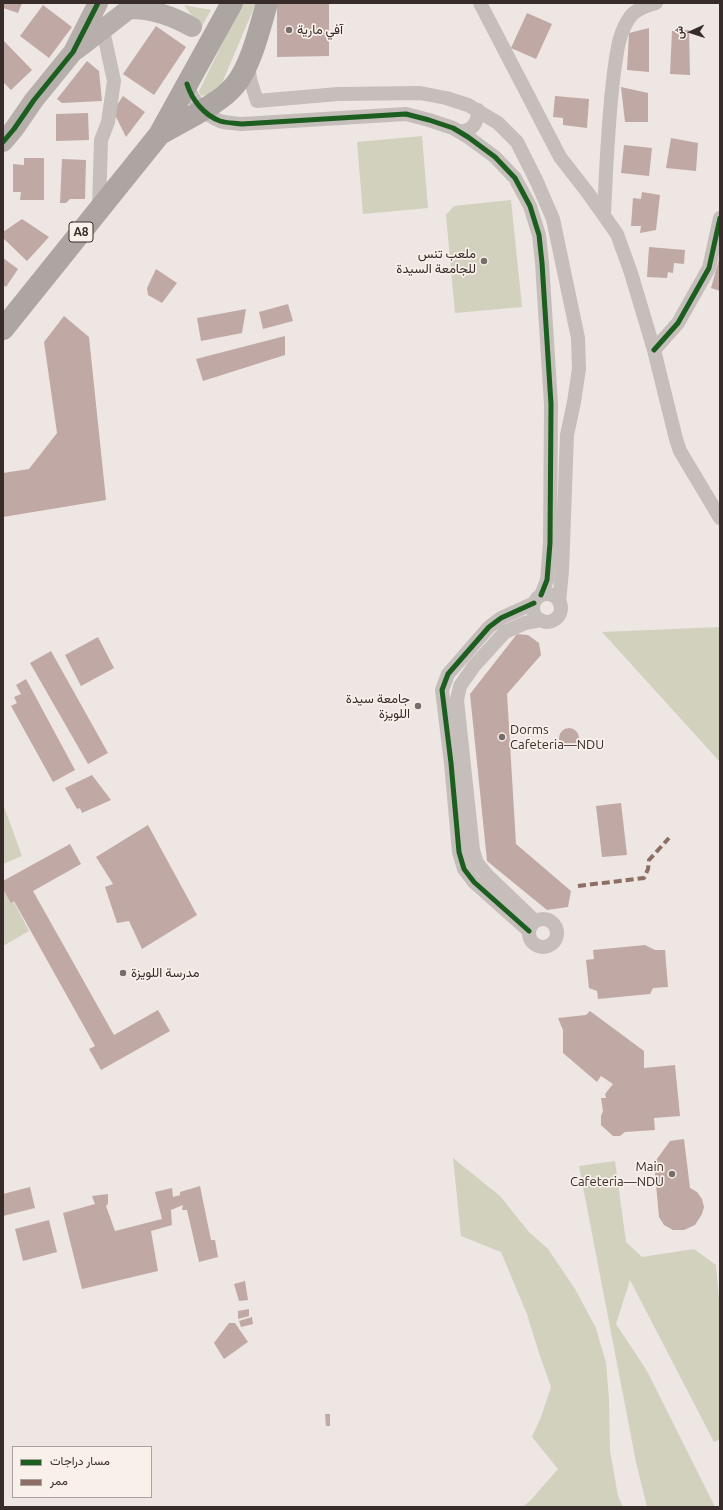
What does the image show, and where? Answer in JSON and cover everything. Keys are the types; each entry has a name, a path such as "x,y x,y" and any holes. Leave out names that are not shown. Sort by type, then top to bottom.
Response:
{"highway":[{"name":"A8","path":"3,329 159,134 232,3"},
{"name":"A8","path":"159,134 202,110 226,94 236,84 248,62 268,3"}],"street":[{"path":"174,3 207,47"},
{"path":"481,3 560,158 617,234 631,273 654,350 680,451 720,518"},
{"path":"604,215 610,109 618,45 625,25 631,16 644,7 656,3"},
{"path":"92,5 108,26 114,81 108,122 101,140 99,209"},
{"path":"73,52 92,5"},
{"path":"7,134 73,52 108,26 131,6 158,12 175,18 192,27"},
{"path":"242,124 255,110 257,101 250,79 248,62"},
{"path":"187,84 192,97 202,110 220,121 242,124 406,114 466,132 478,118 478,110"},
{"path":"257,101 338,94 420,93 446,98 468,105 498,123 516,142 537,182 553,219 578,338 579,369 567,435 562,571 559,602 560,611 556,617 550,621 541,620 525,623 505,632 474,666 460,686 457,700 473,850 477,863 532,926 474,882 464,869 459,852 451,762 442,690 448,674 488,627 501,618 537,599 552,595 559,602"},
{"path":"459,131 495,157 515,178 530,206 539,235 551,404 550,544 547,580 537,599 534,613 541,620"},
{"path":"654,350 678,323 709,268 720,218"}],"green space":[{"path":"242,3 256,3 222,83 207,95 201,96 199,91"},
{"path":"184,5 211,10 201,28"},
{"path":"422,136 428,208 363,214 357,142"},
{"name":"ملعب تنس للجامعة السيدة","path":"511,200 522,307 455,313 446,215 454,206"},
{"path":"720,627 720,762 602,632"},
{"path":"3,804 22,856 3,864"},
{"path":"3,881 29,931 3,946"},
{"path":"453,1158 500,1196 529,1232 548,1249 575,1289 596,1328 606,1363 609,1399 610,1451 618,1496 623,1507 522,1507 530,1501 558,1469 532,1437 541,1417 551,1387 527,1314 501,1252 461,1236"},
{"path":"615,1161 626,1242 642,1257 694,1249 716,1265 720,1309 720,1439 714,1442 630,1280 616,1324 647,1371 715,1507 647,1507 636,1462 579,1166"}],"building":[{"path":"3,3 22,3 18,13 3,8"},
{"path":"277,3 329,3 329,56 277,57"},
{"path":"43,5 72,27 49,58 20,36"},
{"path":"527,13 552,24 536,59 511,48"},
{"path":"156,26 186,47 154,95 123,74"},
{"path":"649,28 649,72 627,70 629,33"},
{"path":"689,30 690,75 670,74 672,31"},
{"path":"4,41 32,70 11,90 3,82"},
{"path":"87,61 99,71 102,101 62,103 57,99"},
{"path":"621,87 648,93 648,122 625,122"},
{"path":"123,96 145,112 126,137 113,111"},
{"path":"555,96 589,99 587,128 563,125 563,118 553,117"},
{"path":"88,113 89,140 56,141 56,114"},
{"path":"671,138 698,143 696,171 666,168"},
{"path":"624,145 652,148 649,176 621,173"},
{"path":"24,158 44,158 44,200 20,200 21,192 13,192 13,164 24,165"},
{"path":"62,159 86,160 85,199 70,199 66,203 60,203"},
{"path":"642,192 660,195 656,230 640,233 641,226 631,226 633,198 641,199"},
{"path":"22,219 49,237 27,261 3,238 3,232"},
{"path":"649,247 685,250 684,264 674,263 673,273 668,272 667,278 647,277"},
{"path":"720,256 720,291 711,288"},
{"path":"3,258 18,269 6,287 3,285"},
{"path":"156,269 177,283 162,303 148,295 147,288"},
{"path":"288,304 293,321 263,329 259,312"},
{"path":"246,309 242,333 201,341 197,318"},
{"path":"64,316 89,337 106,500 3,517 3,473 29,469 57,433 44,342"},
{"path":"285,336 285,355 203,381 196,359"},
{"path":"517,634 528,635 539,643 541,655 507,694 516,844 571,891 568,907 547,910 487,861 470,694"},
{"path":"98,637 114,668 81,686 65,655"},
{"path":"51,651 108,753 88,764 30,663"},
{"path":"26,679 75,770 53,782 11,706 17,703 14,697 21,694 16,685"},
{"path":"569,728 576,731 579,738 576,745 569,748 562,745 559,738 562,731"},
{"path":"92,775 111,800 82,813 80,808 77,809 65,788"},
{"path":"621,803 627,855 602,857 596,806"},
{"path":"148,825 197,915 142,949 129,921 117,923 105,887 113,884 96,857"},
{"path":"70,844 81,864 33,891 114,1035 158,1010 170,1031 101,1070 89,1049 95,1046 14,901 11,903 3,889 3,881"},
{"path":"645,945 655,950 665,950 668,987 653,988 650,994 598,999 597,991 589,988 586,960 594,959 593,950"},
{"path":"590,1011 644,1051 644,1068 675,1065 680,1116 654,1118 655,1130 625,1132 620,1136 613,1136 601,1125 601,1116 603,1111 601,1098 606,1098 605,1094 613,1084 601,1076 597,1082 563,1053 563,1030 558,1018 586,1015"},
{"name":"Main Cafeteria—NDU","path":"684,1139 690,1188 697,1192 702,1199 704,1207 702,1214 695,1225 684,1230 673,1230 664,1225 659,1217 654,1163 670,1141"},
{"path":"200,1186 211,1240 215,1240 218,1257 199,1262 187,1210 182,1210 183,1205 171,1210 172,1225 151,1231 158,1271 82,1289 63,1213 95,1204 92,1196 108,1194 108,1204 106,1206 115,1231 162,1219 155,1192 172,1188 173,1197 180,1195 180,1192"},
{"path":"30,1187 35,1208 3,1216 3,1194"},
{"path":"49,1220 57,1252 23,1261 15,1229"},
{"path":"245,1281 248,1300 239,1301 234,1284"},
{"path":"249,1309 249,1316 238,1319 238,1311"},
{"path":"252,1317 253,1324 241,1327 239,1321"},
{"path":"229,1323 235,1323 248,1342 224,1359 214,1343"},
{"path":"325,1414 330,1414 330,1426 326,1426"}],"marked path":[{"path":"578,886 644,878 648,869 649,860 669,838"}],"cycle path":[{"path":"3,142 34,100 73,52 98,3"},
{"path":"187,84 192,96 199,106 209,115 225,122 242,124 406,114 429,120 453,128 468,137 495,157 515,178 530,206 539,235 551,404 550,543 547,580 541,595"},
{"path":"654,350 678,323 709,268 720,218"},
{"path":"529,931 474,882 464,869 459,852 451,763 442,690 448,674 489,627 501,618 534,603"}],"place":[{"name":"آفي مارية","path":"289,30"},
{"name":"ملعب تنس للجامعة السيدة","path":"484,261"},
{"name":"جامعة سيدة اللويزة","path":"418,706"},
{"name":"Dorms Cafeteria—NDU","path":"502,737"},
{"name":"مدرسة اللويزة","path":"123,973"},
{"name":"Main Cafeteria—NDU","path":"672,1174"}]}
